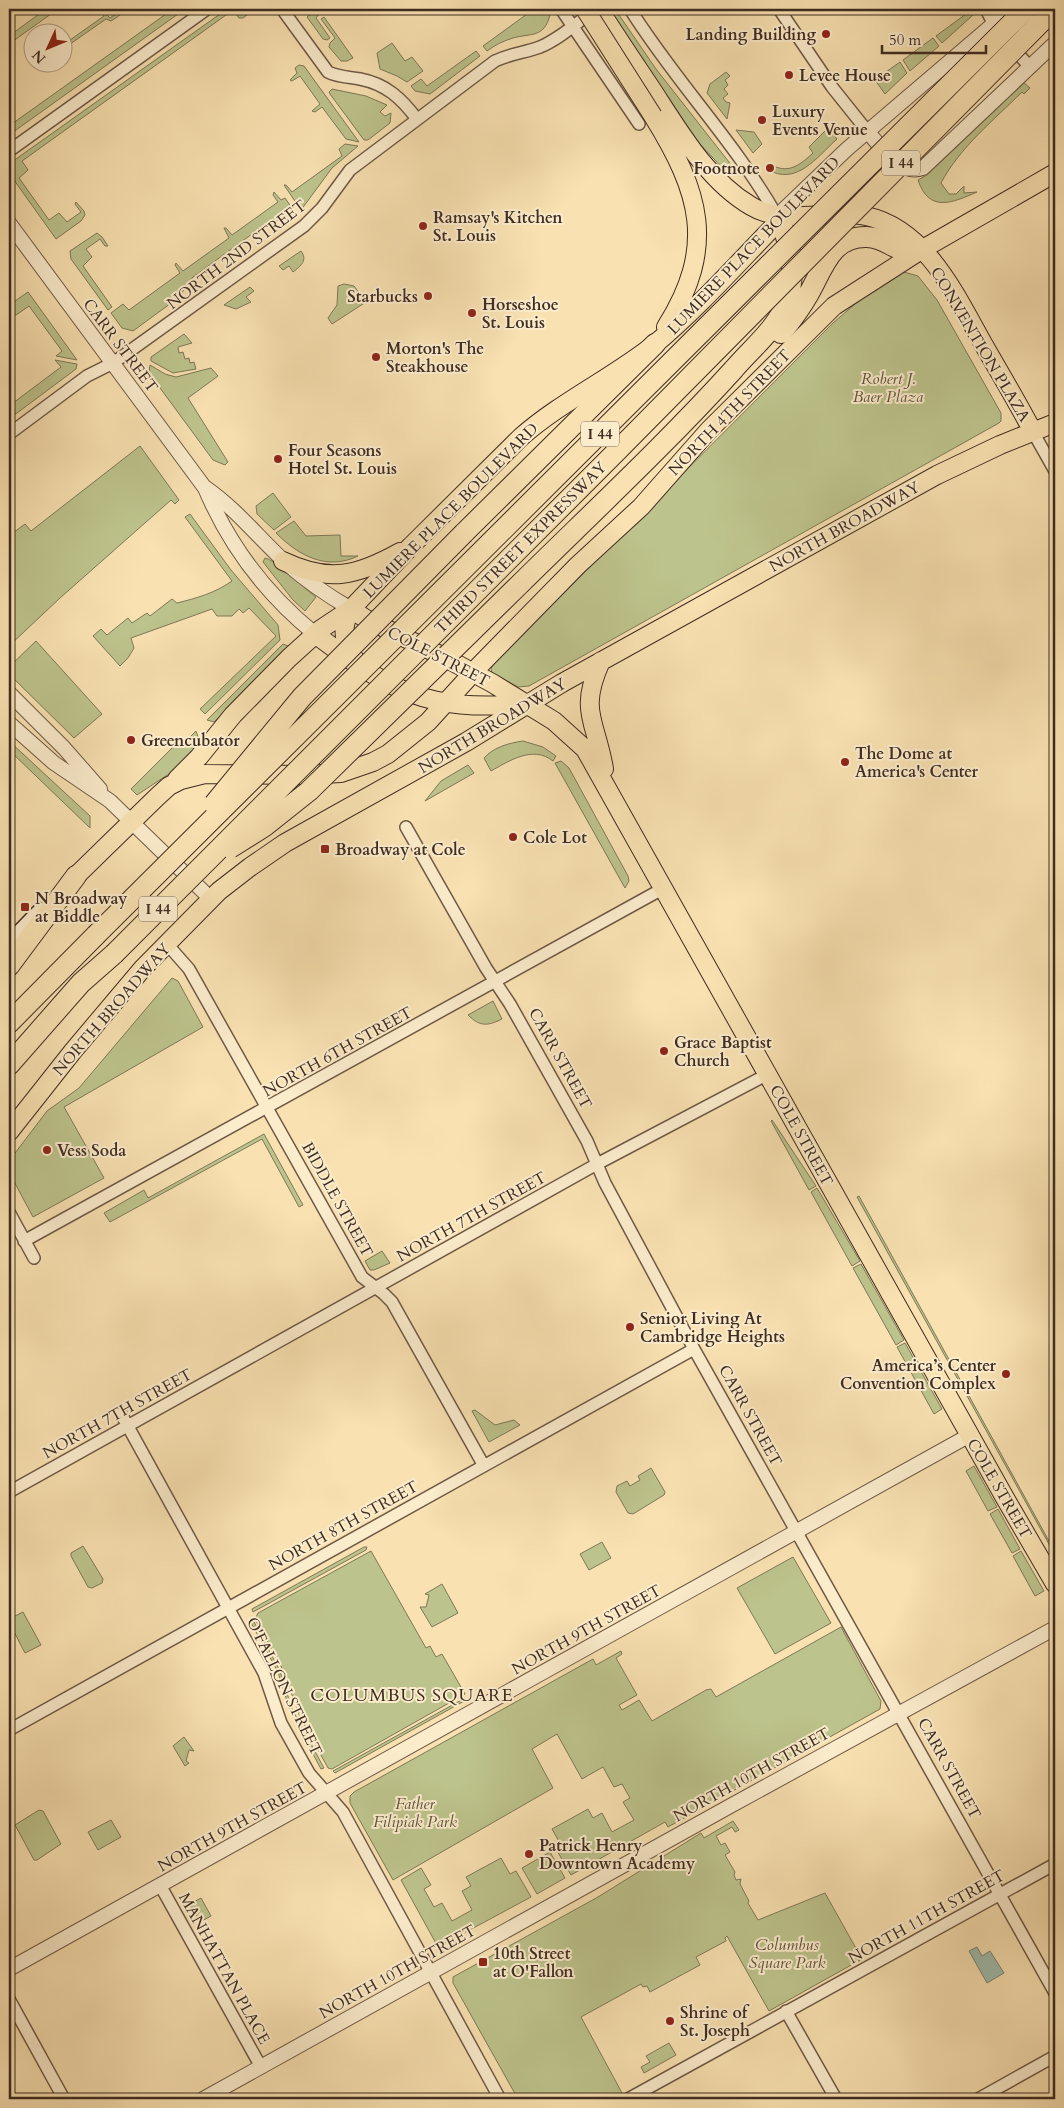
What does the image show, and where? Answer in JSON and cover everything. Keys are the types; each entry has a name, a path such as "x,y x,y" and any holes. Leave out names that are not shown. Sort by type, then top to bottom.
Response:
{"highway":[{"name":"THIRD STREET EXPRESSWAY","path":"9,1023 1026,9"},
{"name":"THIRD STREET EXPRESSWAY","path":"9,1065 81,983 114,954 617,451 1054,9"},
{"path":"203,864 266,826 309,791 711,396 770,330 785,306 791,283 792,257 777,216"},
{"path":"711,396 746,369 788,326 809,295 828,256 843,242 866,237 888,242 906,252 921,250"},
{"path":"174,858 237,773 302,697 654,344"},
{"path":"9,966 76,876"},
{"path":"9,1050 81,983"}],"main road":[{"path":"585,9 652,116 686,176 694,205 697,235 696,254 676,308 654,344"},
{"path":"598,9 652,116 701,159 724,184 750,205 777,216"},
{"name":"NORTH 4TH STREET","path":"445,704 473,672 578,565 641,507 709,430 818,321 847,297 921,250 1055,173"},
{"name":"CONVENTION PLAZA","path":"777,216 840,213 873,218 902,232 921,250 946,280 1034,432"},
{"name":"LUMIERE PLACE BOULEVARD","path":"169,786 192,765 232,715 314,634 351,609 411,546 536,423 616,372 654,344 694,308 776,224 777,216"},
{"name":"NORTH BROADWAY","path":"9,1132 111,1005 167,944 233,878 285,843 466,742 527,704 937,474 1000,445 1055,424"},
{"path":"284,561 296,567 322,573 352,573 375,565 411,546"},
{"path":"351,609 346,618 344,639 349,652 359,666"},
{"name":"COLE STREET","path":"351,609 382,627 473,672 527,704 577,740 586,749 1055,1584"},
{"name":"COLE STREET","path":"314,634 377,678 410,695 445,704 480,706 527,704"},
{"path":"601,662 591,685 588,702 606,782"},
{"name":"NORTH BROADWAY","path":"9,944 131,821 169,786 206,774 304,775 341,773 373,762 388,754 414,735 445,704"}],"street":[{"path":"9,151 207,9"},
{"path":"282,9 328,72 385,86 400,98 417,119"},
{"path":"561,9 573,26 652,116"},
{"name":"NORTH 2ND STREET","path":"9,434 87,376 114,363 304,226 322,208 350,170 495,61 509,54 541,46 598,9"},
{"path":"630,9 656,48 753,177 777,216"},
{"path":"779,9 832,87 886,153 907,170 916,171 923,168 1055,43"},
{"path":"986,9 993,25 1002,38 1030,67"},
{"name":"LUMIERE PLACE BOULEVARD","path":"777,216 868,132 1011,9"},
{"name":"CARR STREET","path":"9,222 205,488 221,522 253,570 277,600 314,634"},
{"name":"CONVENTION PLAZA","path":"1034,432 1055,471"},
{"name":"CARR STREET","path":"205,488 237,512 284,561 310,583 351,609"},
{"path":"9,693 80,766 110,801 211,899"},
{"path":"9,723 54,763 110,801"},
{"name":"CARR STREET","path":"406,827 495,982 510,1004 587,1141 597,1164 694,1349 1055,1993"},
{"name":"NORTH 6TH STREET","path":"24,1241 664,888"},
{"name":"BIDDLE STREET","path":"167,944 189,969 362,1278 392,1302 484,1466"},
{"name":"NORTH 7TH STREET","path":"9,1492 597,1164 768,1074"},
{"path":"9,1212 34,1258"},
{"name":"NORTH 8TH STREET","path":"9,1730 694,1349"},
{"name":"O'FALLON STREET","path":"120,1412 264,1673 282,1723 309,1774 343,1812 500,2099"},
{"name":"NORTH 9TH STREET","path":"9,1969 970,1435"},
{"name":"NORTH 10TH STREET","path":"203,2099 898,1713 1055,1628"},
{"name":"NORTH 11TH STREET","path":"628,2099 1055,1864"},
{"name":"MANHATTAN PLACE","path":"160,1885 261,2067"},
{"path":"9,1999 64,2099"},
{"path":"786,2011 836,2099"},
{"path":"978,2099 1055,2056"}],"green space":[{"path":"46,9 58,9 40,22 28,22"},
{"path":"123,9 129,9 111,21 106,19 72,43 72,39 104,16 102,10 110,18"},
{"path":"173,9 185,9 9,135 9,126"},
{"path":"227,9 255,9 243,18 239,18 233,10 22,161 28,170 19,178 49,220 59,213 67,222 81,212 75,204 76,202 84,211 85,215 81,221 56,239 9,173 9,164"},
{"path":"318,9 321,12 316,18 330,38 327,40 323,39 307,17"},
{"path":"534,9 545,9 550,15 541,31 506,40 487,51 483,46"},
{"path":"970,11 973,15 942,43 936,36"},
{"path":"612,14 619,15 656,69 736,171 730,176 697,141"},
{"path":"324,17 353,58 341,61 329,47 335,38 321,19"},
{"path":"22,27 22,35 9,44 9,36"},
{"path":"933,38 939,46 910,71 903,60"},
{"path":"392,43 405,61 412,57 423,71 407,82 380,69 377,53"},
{"path":"476,51 480,56 430,94 415,91 411,86 421,79 427,86"},
{"path":"900,62 907,73 885,94 875,80"},
{"path":"299,65 304,66 359,142 346,139 322,107 315,112 312,111 320,104 300,76 292,81 290,80 297,73 295,68"},
{"path":"726,72 730,76 725,80 728,85 724,89 728,94 723,98 726,102 730,103 727,119 707,93 710,84"},
{"path":"1024,83 1030,88 1024,94 1022,92 978,134 941,183 949,194 956,194 964,186 964,193 977,192 950,202 935,201 928,197 918,180 927,175"},
{"path":"332,89 366,96 387,105 380,112 385,116 391,113 390,123 368,140 364,140 330,94 329,92"},
{"path":"828,128 837,139 805,168 787,174 778,174 767,169 770,164 782,169 798,165 813,153 809,147"},
{"path":"736,130 754,132 762,144 753,153"},
{"path":"345,144 358,146 332,168 301,210 284,185 292,192 342,156 339,149"},
{"path":"274,192 281,200 285,198 296,214 263,226 193,277 178,298 133,331 122,328 111,313 123,304 129,310 180,273 175,265 176,263 183,271 229,238 224,228 232,235 278,202 273,195"},
{"path":"97,233 108,246 105,246 100,239 86,249 92,257 83,266 112,307 108,310 71,259 70,251"},
{"path":"301,251 304,260 293,272 289,266 283,270 279,266"},
{"name":"Robert J. Baer Plaza","path":"904,272 918,276 937,300 1001,413 1001,421 999,423 529,686 518,687 492,673 491,668 496,661 833,323 862,298"},
{"path":"344,284 354,286 366,302 332,324 328,318 337,305 338,286"},
{"path":"250,287 254,291 246,297 251,302 236,309 224,305"},
{"path":"28,292 77,360 56,356 62,351 29,306 16,315 9,314 12,304"},
{"path":"184,334 192,343 178,347 179,353 183,352 185,359 189,358 190,363 194,362 196,369 173,373 151,361 151,357"},
{"path":"55,360 77,364 76,369 9,419 9,406 61,367"},
{"path":"150,365 165,374 176,377 211,368 218,376 188,398 228,462 225,465 213,460 149,373"},
{"path":"140,446 179,500 175,504 171,500 60,598 9,646 9,536 25,524 31,531"},
{"path":"273,493 291,517 274,530 257,514 256,506"},
{"path":"190,514 231,570 278,625 280,640 205,714 200,709 276,636 249,608 243,613 239,609 232,616 217,616 212,609 131,638 134,648 120,666 93,636 101,629 107,635 128,618 132,623 147,613 150,616 172,599 177,603 192,599 212,592 232,581 185,517"},
{"path":"294,521 306,536 340,535 341,556 358,556 335,562 314,559 304,554 276,533"},
{"path":"265,558 282,569 316,597 305,611 293,600 263,562"},
{"path":"36,641 102,714 74,738 9,674 9,667"},
{"path":"283,644 288,646 285,651 214,722 207,720"},
{"path":"196,731 200,743 178,768 137,795 131,789 175,745 186,741"},
{"path":"9,741 90,816 90,828 9,750"},
{"path":"523,741 543,747 556,756 553,761 545,756 529,754 513,759 491,771 484,758 488,754 502,746"},
{"path":"561,761 569,768 628,876 629,881 625,888 555,763"},
{"path":"468,765 474,773 425,801 441,781"},
{"path":"172,978 178,981 203,1027 64,1107 104,1178 33,1217 9,1172 9,1161 47,1111 79,1088"},
{"path":"493,1001 502,1019 484,1024 476,1022 468,1015"},
{"path":"772,1120 816,1186 809,1190"},
{"path":"264,1134 303,1205 299,1207 262,1139 110,1222 104,1213 144,1190 148,1198"},
{"path":"817,1188 860,1261 852,1266 811,1192"},
{"path":"859,1196 1055,1552 1055,1555 857,1197"},
{"path":"382,1251 390,1263 370,1270 365,1261"},
{"path":"861,1264 904,1340 896,1345 853,1268"},
{"path":"905,1343 942,1409 934,1414 897,1347"},
{"path":"475,1410 495,1425 514,1420 520,1425 489,1442 472,1411"},
{"path":"974,1466 997,1507 988,1511 966,1471"},
{"path":"651,1468 665,1492 664,1495 633,1514 628,1513 616,1492 617,1486 627,1481 630,1486 640,1480 638,1476"},
{"path":"998,1509 1020,1549 1012,1553 990,1514"},
{"path":"602,1542 611,1558 589,1570 580,1554"},
{"path":"83,1546 103,1579 102,1583 92,1588 88,1587 71,1556 71,1553"},
{"path":"367,1547 366,1550 253,1612 252,1609"},
{"path":"371,1551 426,1648 430,1646 436,1657 442,1654 465,1694 332,1769 328,1768 300,1717 284,1672 255,1619 258,1613"},
{"path":"1021,1551 1044,1591 1035,1596 1013,1556"},
{"path":"793,1557 831,1623 775,1654 737,1588"},
{"path":"442,1584 458,1613 432,1627 420,1607 426,1607 429,1595 425,1594"},
{"path":"23,1612 41,1645 25,1653 9,1622 9,1619"},
{"path":"253,1620 280,1671 292,1709 324,1768 321,1769 290,1711 278,1672 250,1621"},
{"name":"Father Filipiak Park","path":"841,1627 881,1701 880,1709 668,1827 665,1822 571,1875 556,1849 561,1845 552,1829 588,1809 593,1818 602,1813 612,1832 634,1820 623,1802 630,1798 622,1784 614,1787 603,1767 582,1779 557,1734 532,1749 553,1788 393,1880 350,1803 350,1796 354,1792 593,1659 596,1665 621,1651 622,1654 616,1658 637,1695 619,1705 622,1710 639,1700 652,1721 706,1690 711,1689 716,1697"},
{"path":"465,1698 466,1700 335,1773 333,1771"},
{"path":"184,1737 194,1751 189,1750 186,1761 189,1763 185,1766 173,1746"},
{"path":"39,1810 43,1811 61,1844 37,1860 34,1860 15,1825"},
{"path":"111,1820 121,1837 98,1850 88,1832"},
{"name":"Columbus Square Park","path":"733,1821 739,1830 735,1832 732,1827 716,1836 721,1845 725,1843 730,1852 725,1855 735,1872 736,1880 741,1879 740,1884 758,1920 825,1893 862,1959 769,2011 727,1936 725,1938 726,1941 696,1957 700,1965 650,1992 647,1986 643,1987 641,1984 581,2017 622,2093 610,2099 518,2099 453,1983 453,1977 598,1897 701,1833 704,1838"},
{"path":"550,1852 565,1878 537,1894 522,1868"},
{"path":"501,1858 510,1874 516,1871 531,1897 438,1947 401,1880 421,1868 431,1885 424,1889 434,1907 442,1903 452,1921 472,1910 462,1891 471,1886 466,1877"},
{"path":"201,1898 211,1916 200,1922 190,1904"},
{"path":"669,2043 676,2055 644,2073 641,2067 650,2062 646,2056"}],"shaded area":[{"path":"977,1947 982,1956 990,1951 1004,1973 987,1983 969,1951"}],"place":[{"name":"Landing Building","path":"826,34"},
{"name":"Levee House","path":"789,75"},
{"name":"Luxury Events Venue","path":"762,120"},
{"name":"Footnote","path":"770,168"},
{"name":"Ramsay's Kitchen St. Louis","path":"423,226"},
{"name":"Starbucks","path":"428,296"},
{"name":"Horseshoe St. Louis","path":"472,313"},
{"name":"Morton's The Steakhouse","path":"376,357"},
{"name":"Four Seasons Hotel St. Louis","path":"278,459"},
{"name":"Greencubator","path":"131,740"},
{"name":"The Dome at America's Center","path":"845,762"},
{"name":"Cole Lot","path":"513,837"},
{"name":"Broadway at Cole","path":"325,849"},
{"name":"N Broadway at Biddle","path":"25,907"},
{"name":"Grace Baptist Church","path":"664,1051"},
{"name":"Vess Soda","path":"47,1150"},
{"name":"Senior Living At Cambridge Heights","path":"630,1327"},
{"name":"America’s Center Convention Complex","path":"1006,1374"},
{"name":"Patrick Henry Downtown Academy","path":"529,1854"},
{"name":"10th Street at O'Fallon","path":"483,1962"},
{"name":"Shrine of St. Joseph","path":"670,2021"}],"district":[{"name":"COLUMBUS SQUARE","path":"412,1695"}]}
